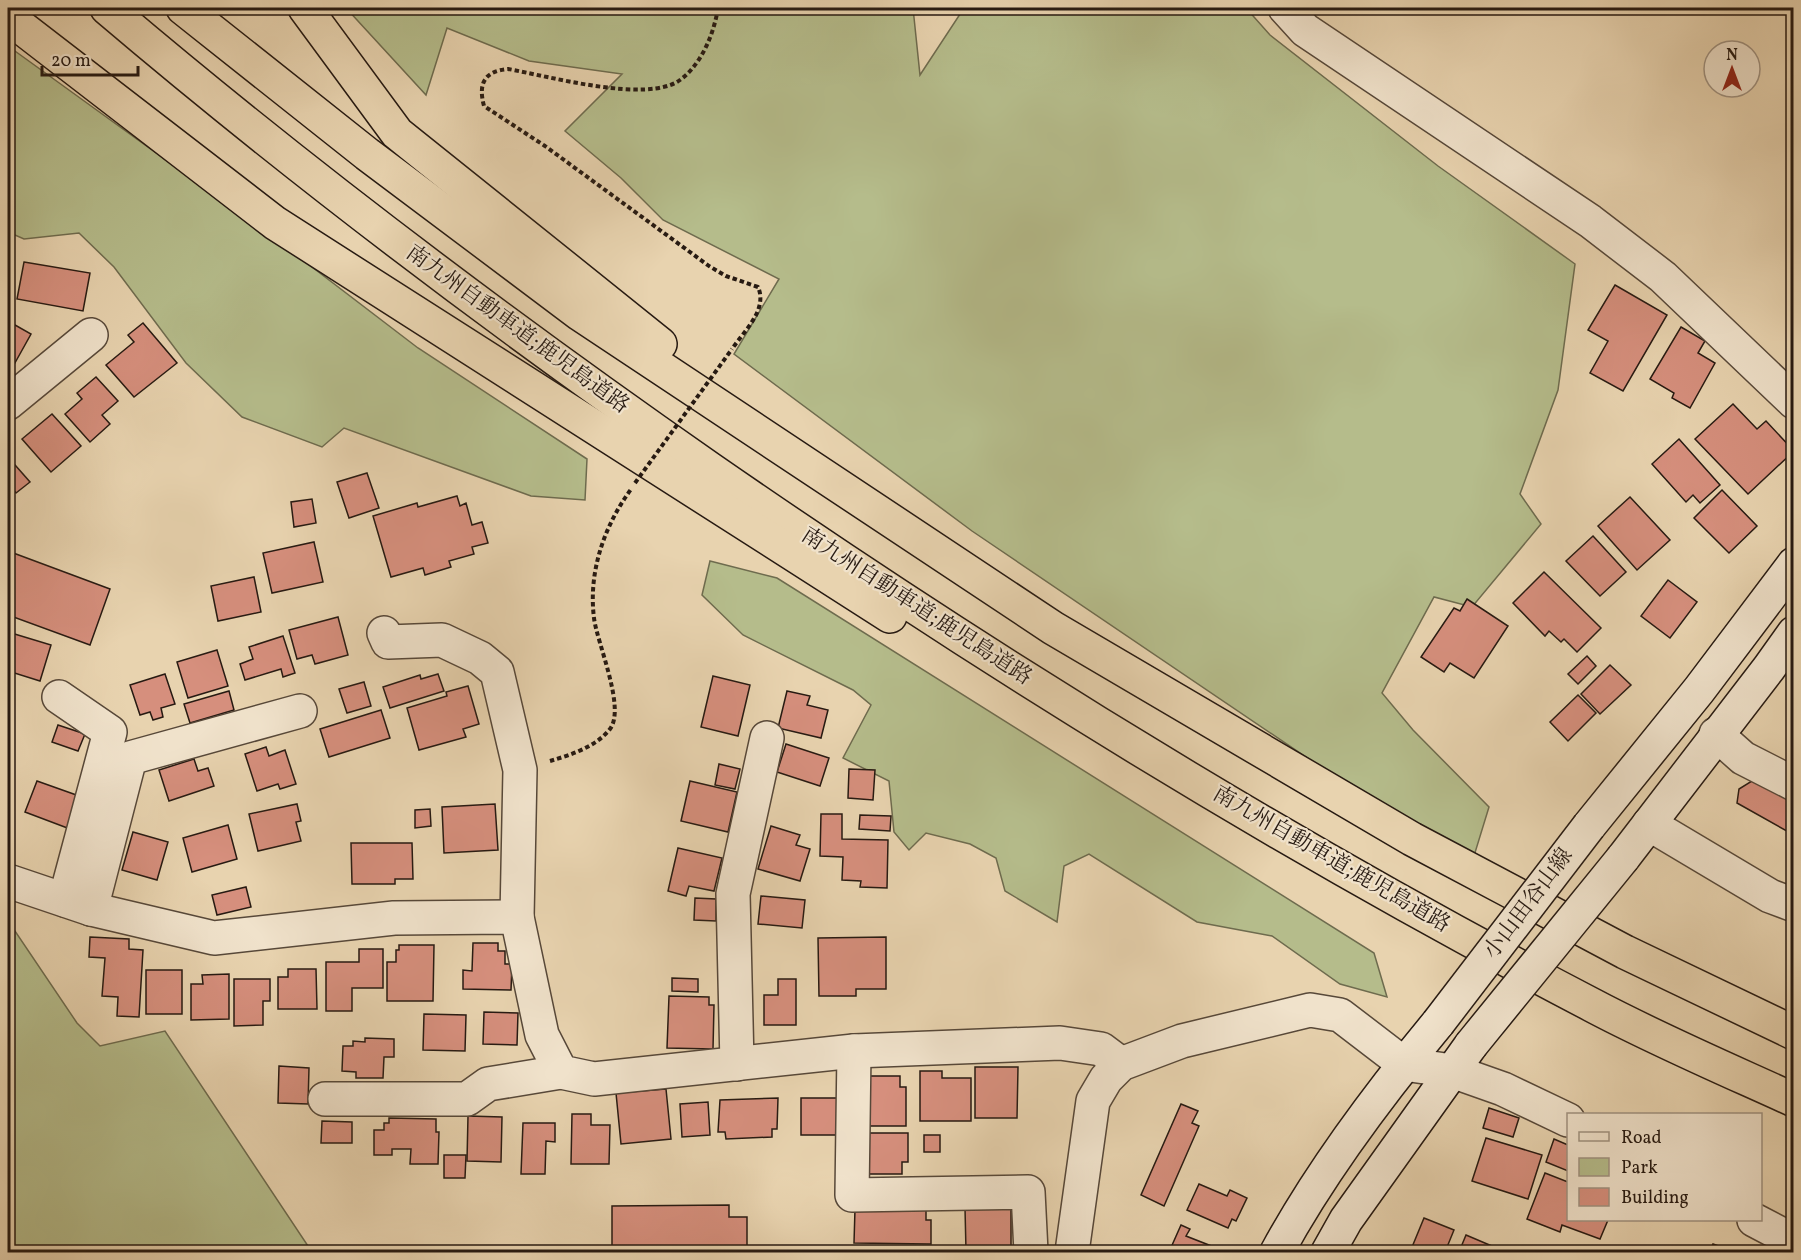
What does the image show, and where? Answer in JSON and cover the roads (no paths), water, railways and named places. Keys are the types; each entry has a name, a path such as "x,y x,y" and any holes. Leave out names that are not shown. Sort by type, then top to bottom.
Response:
{"highway":[{"name":"南九州自動車道;鹿児島道路","path":"107,8 327,189 520,335 809,537 1024,678 1376,889 1596,1008 1794,1100"},
{"path":"183,8 367,154 580,314 1053,628 1412,839 1625,952 1794,1033"},
{"path":"304,8 397,133 841,489"},
{"path":"8,17 275,223 619,441 818,573 1099,743 1376,889"}],"street":[{"path":"1285,8 1305,30 1590,221 1645,263 1794,402"},
{"path":"8,404 91,335"},
{"name":"小山田谷山線","path":"1277,1252 1298,1213 1404,1064 1589,826 1699,690 1794,564"},
{"path":"384,633 388,642 442,640 480,658 497,672 520,770 517,917 542,1035 561,1072"},
{"name":"小山田谷山線","path":"1328,1252 1346,1220 1471,1045 1623,858 1794,633"},
{"path":"59,697 110,732 78,904"},
{"path":"78,904 129,758 300,711"},
{"path":"1716,734 1743,758 1794,784"},
{"path":"737,1064 733,894 767,738"},
{"path":"1649,824 1770,896 1794,905"},
{"path":"8,881 78,904 214,938 394,918 517,917"},
{"path":"1072,1252 1093,1101 1106,1079 1121,1064 1182,1041 1310,1010 1340,1015 1404,1064 1452,1071 1503,1089 1567,1119"},
{"path":"325,1099 468,1099 488,1084 561,1072 594,1079 854,1051 1060,1043 1101,1049 1121,1064"},
{"path":"854,1051 852,1196 1028,1192 1031,1252"},
{"path":"1756,1221 1794,1241"}]}
